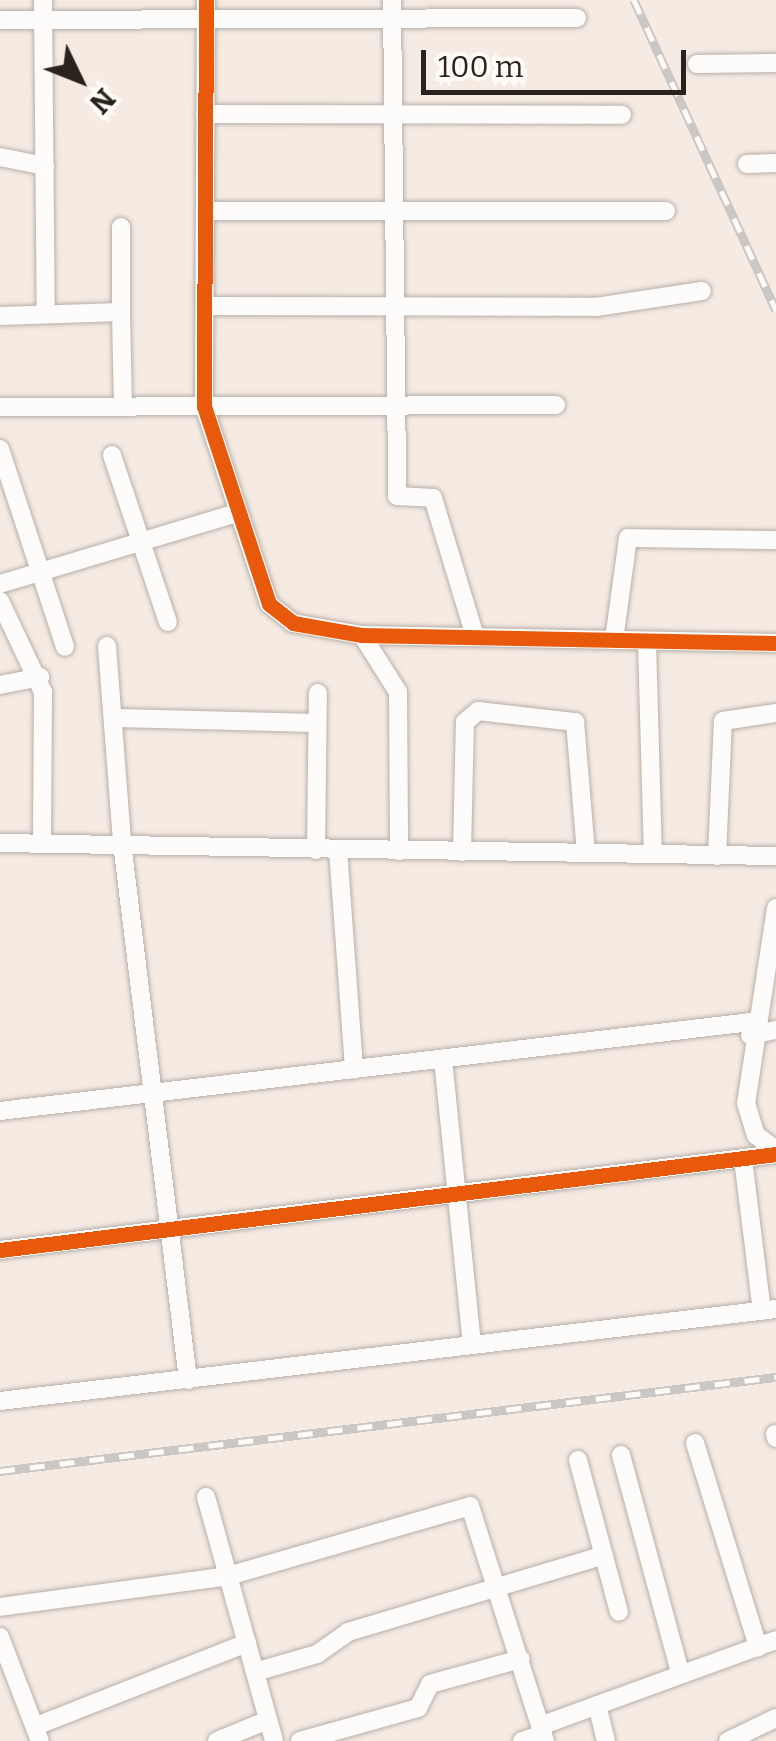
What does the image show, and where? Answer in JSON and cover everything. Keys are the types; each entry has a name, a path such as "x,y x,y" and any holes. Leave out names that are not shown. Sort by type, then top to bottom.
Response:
{"street":[{"path":"43,0 46,314"},
{"path":"206,10 212,306 204,406 260,593 280,617 362,635 776,643"},
{"path":"0,20 206,10 392,10 578,18"},
{"path":"392,10 398,496 433,498 475,636"},
{"path":"698,64 776,64"},
{"path":"206,114 622,115"},
{"path":"0,158 44,166"},
{"path":"748,164 776,163"},
{"path":"211,211 393,207 666,211"},
{"path":"121,226 123,406"},
{"path":"212,306 596,308 702,291"},
{"path":"0,316 121,312"},
{"path":"0,407 556,405"},
{"path":"0,449 65,647"},
{"path":"112,454 168,622"},
{"path":"0,584 236,513"},
{"path":"614,640 628,538 776,540"},
{"path":"0,600 40,677 42,844"},
{"path":"362,635 398,692 399,851"},
{"path":"647,643 652,852"},
{"path":"108,646 122,843 188,1380"},
{"path":"0,685 40,677"},
{"path":"316,850 318,693"},
{"path":"462,852 465,722 478,711 574,722 586,852"},
{"path":"717,856 724,721 776,712"},
{"path":"116,718 318,723"},
{"path":"0,843 776,856"},
{"path":"338,850 354,1069"},
{"path":"776,908 751,1029 747,1120 776,1152"},
{"path":"0,1111 443,1059 751,1029 776,1030"},
{"path":"443,1059 472,1346"},
{"path":"0,1250 457,1198 776,1152"},
{"path":"0,1401 769,1310 743,1159"},
{"path":"522,1741 680,1672 767,1644 694,1443"},
{"path":"622,1455 680,1672"},
{"path":"578,1460 619,1612"},
{"path":"206,1497 274,1741"},
{"path":"0,1607 228,1576 470,1506 499,1584 543,1734"},
{"path":"255,1672 499,1584 604,1555"},
{"path":"0,1637 4,1660 38,1733 247,1643"},
{"path":"300,1741 418,1708 430,1684 521,1659"},
{"path":"598,1705 606,1741"},
{"path":"728,1741 776,1718"},
{"path":"217,1741 268,1720"}],"railway":[{"path":"634,0 776,310"},
{"path":"0,1471 776,1377"}],"cycle path":[{"path":"206,0 204,406 269,604 293,623 362,635 776,643"},
{"path":"0,1250 776,1154"}]}
